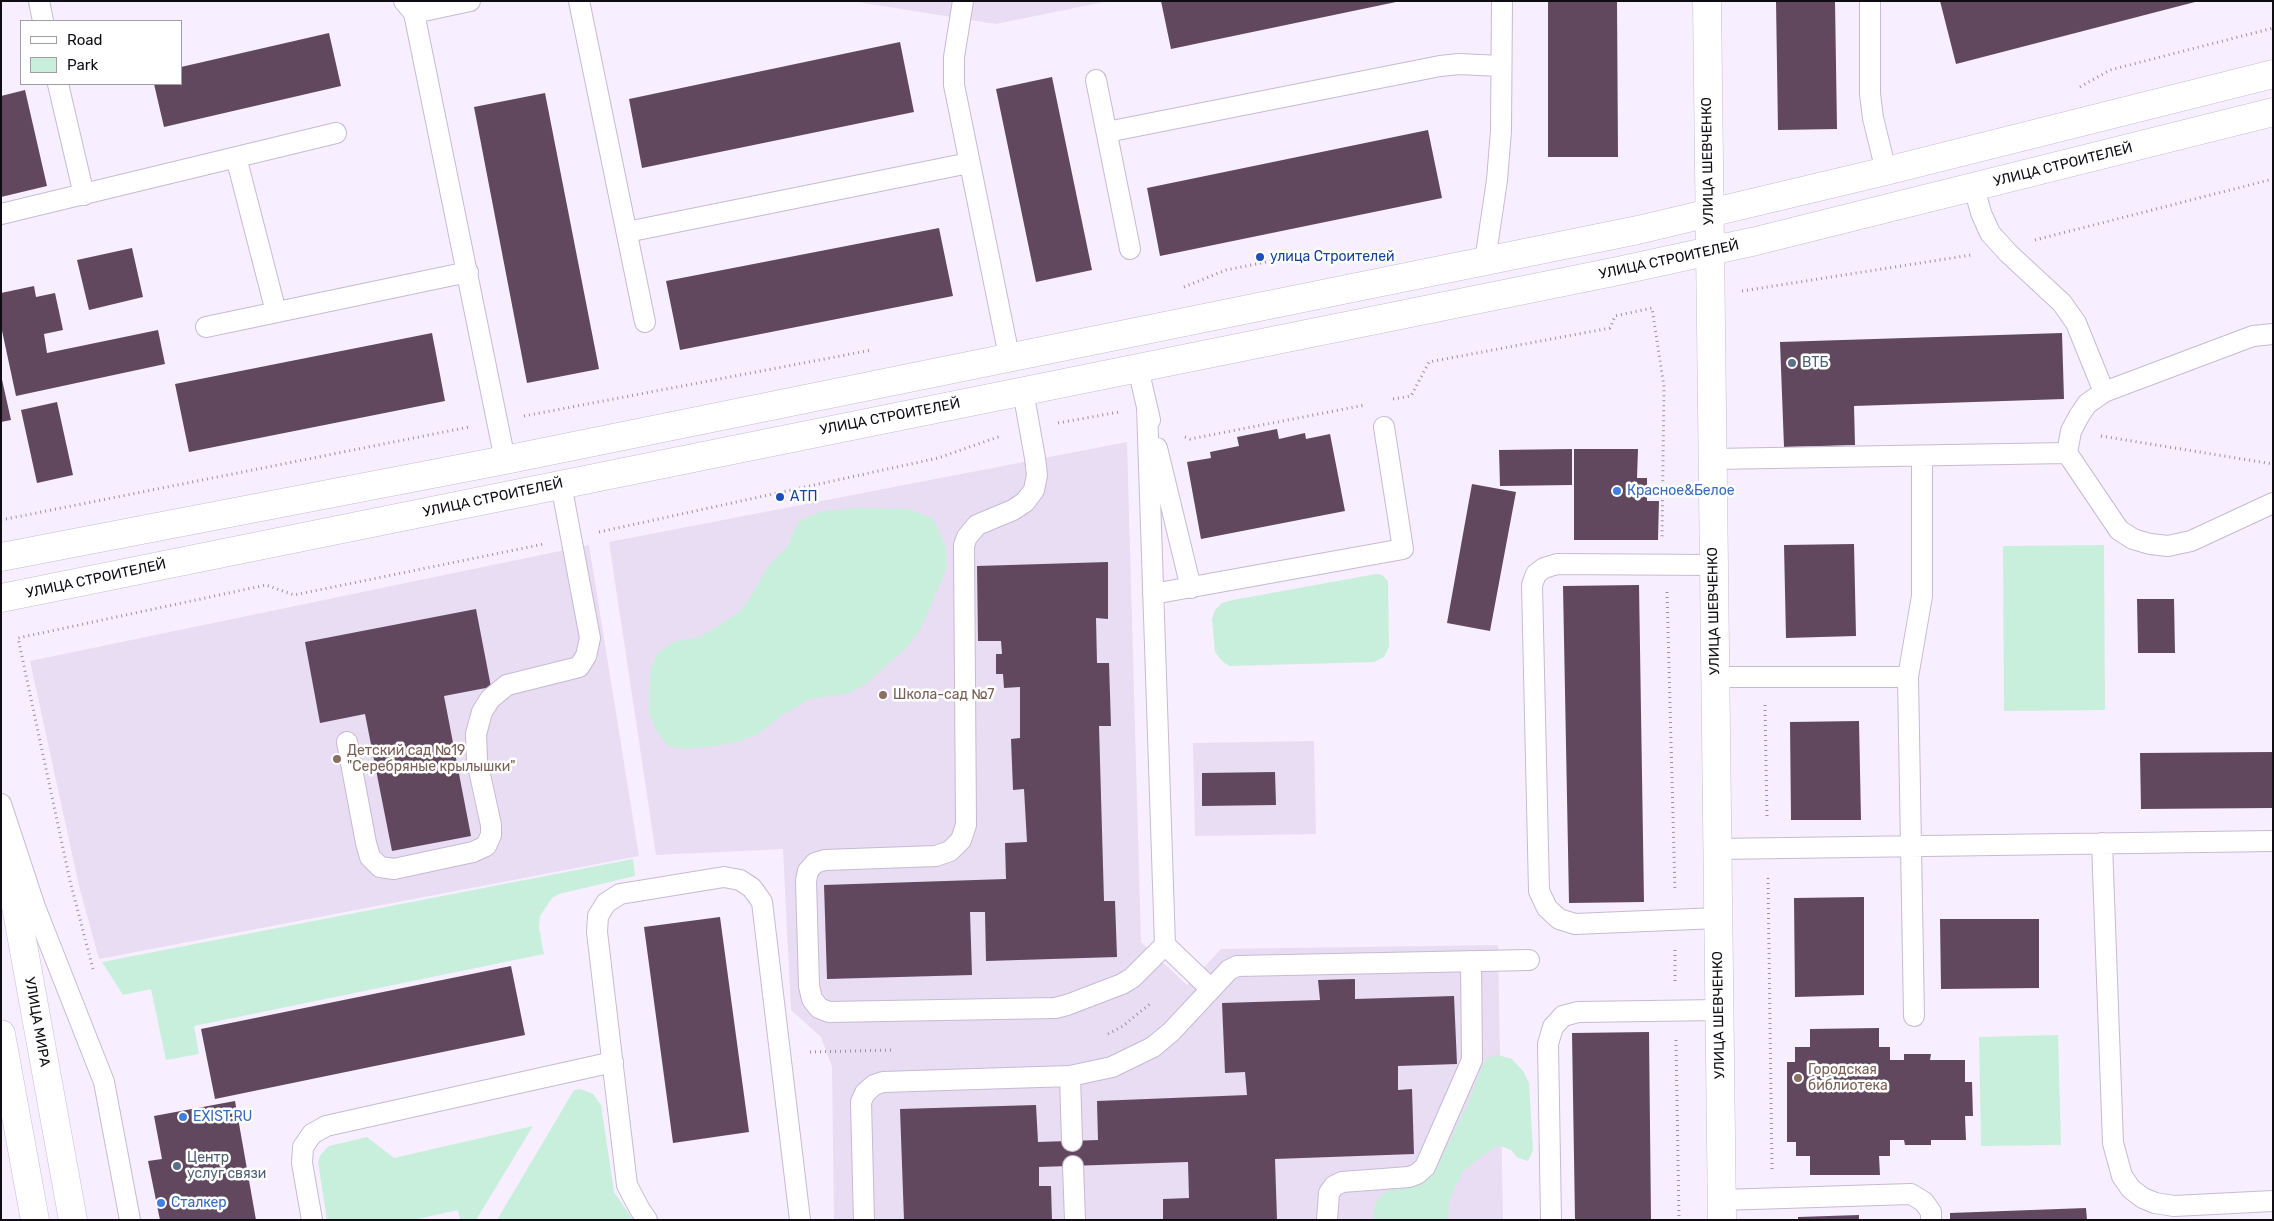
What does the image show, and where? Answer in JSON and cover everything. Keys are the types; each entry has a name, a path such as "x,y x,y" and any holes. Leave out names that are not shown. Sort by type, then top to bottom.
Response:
{"main road":[{"name":"УЛИЦА ШЕВЧЕНКО","path":"1707,1 1721,1210"},
{"path":"1,557 505,460 1709,214 2273,74"},
{"name":"УЛИЦА СТРОИТЕЛЕЙ","path":"1,598 1709,251 1974,188 2273,112"},
{"name":"УЛИЦА МИРА","path":"1,824 73,1220"},
{"path":"1,1034 35,1220"}],"lane":[{"path":"39,1 44,20"},
{"path":"470,1 409,7 468,272 505,460"},
{"path":"578,1 645,322"},
{"path":"962,1 954,58 954,85 1009,356"},
{"path":"1485,261 1497,180 1501,131 1502,1"},
{"path":"1870,1 1872,118 1886,171"},
{"path":"1107,132 1440,66 1459,64 1502,66"},
{"path":"1096,80 1130,249"},
{"path":"58,85 84,195"},
{"path":"1,214 336,133"},
{"path":"236,156 276,312"},
{"path":"627,232 969,163"},
{"path":"1974,188 1981,213 1990,233 2008,253 2062,303 2076,323 2104,392"},
{"path":"206,326 468,272"},
{"path":"2273,334 2252,336 2104,392 2086,404 2071,431 2067,453 2119,530 2133,539 2150,544 2168,546 2191,541 2273,503"},
{"path":"1138,368 1191,588"},
{"path":"1023,391 1037,475 1034,490 1025,502 1013,510 977,525 967,537 964,546 966,825 961,840 950,851 936,856 825,860 815,864 808,871 806,881 809,986 812,999 819,1008 829,1012 1055,1008 1067,1006 1127,981 1164,945"},
{"path":"1147,408 1164,945 1211,989"},
{"path":"1153,594 1403,550 1384,427"},
{"path":"1712,460 2067,453"},
{"path":"1914,1016 1908,677 1922,596 1922,457"},
{"path":"347,742 366,843 370,857 380,867 394,869 473,852 486,846 491,835 491,825 477,761 476,734 482,712 490,699 507,685 578,666 586,656 590,638 561,484"},
{"path":"1713,564 1557,564 1544,568 1536,574 1532,585 1539,891 1547,908 1560,919 1574,924 1718,918"},
{"path":"1715,677 1908,677"},
{"path":"1,804 35,907 104,1082 130,1220"},
{"path":"1716,849 2273,841"},
{"path":"2102,843 2113,1143 2122,1176 2131,1189 2143,1198 2155,1203 2174,1206 2273,1201"},
{"path":"647,1220 627,1185 597,932 598,916 606,903 620,894 724,877 740,880 752,888 762,902 800,1220"},
{"path":"864,1220 861,1102 865,1093 874,1085 883,1082 1070,1076 1112,1067 1153,1047 1171,1032 1229,970 1237,966 1529,960"},
{"path":"1327,1220 1328,1193 1334,1186 1342,1182 1409,1178 1425,1167 1472,1060 1470,962"},
{"path":"1551,1220 1548,1044 1553,1027 1563,1016 1578,1012 1719,1010"},
{"path":"312,1220 302,1163 303,1148 312,1134 326,1126 613,1062"},
{"path":"1070,1076 1072,1141"},
{"path":"1073,1166 1075,1220"},
{"path":"1721,1210 1773,1198 1911,1194 1924,1202 1931,1212 1931,1220"}],"path":[{"path":"2076,89 2110,70 2273,28"},
{"path":"1176,290 1226,270 1306,254 1363,252"},
{"path":"1742,301 1742,291 1766,286"},
{"path":"1392,400 1411,396 1428,362 1610,328 1615,316 1652,308 1664,387 1662,553 1667,565 1676,920 1675,1010 1679,1220"},
{"path":"1,520 877,348"},
{"path":"1182,437 1190,439 1372,403"},
{"path":"94,972 70,882 18,638 266,585 294,595 572,538 938,458 998,436 1147,408"},
{"path":"2071,431 2273,464"},
{"path":"1756,677 1765,698 1773,1198"}],"shaded area":[{"path":"851,1 1109,1 996,24"},
{"name":"Школа-сад №7","path":"1127,442 1141,942 1187,985 1221,949 1498,945 1503,1220 834,1220 832,1067 821,1037 791,1010 783,849 656,855 609,542"},
{"name":"Детский сад №19 \"Серебряные крылышки\"","path":"589,545 639,856 99,959 79,886 30,661"},
{"path":"1314,741 1316,834 1195,836 1193,743"}],"green space":[{"path":"859,508 909,509 933,519 946,547 946,570 920,630 907,647 867,683 850,693 810,699 781,716 758,734 737,742 709,747 683,749 668,746 656,730 649,713 650,671 658,652 676,641 700,637 737,614 746,604 770,564 787,547 799,521 822,511"},
{"path":"2104,545 2105,710 2004,711 2003,546"},
{"path":"1376,574 1382,575 1388,581 1389,647 1384,657 1374,662 1229,666 1215,652 1212,619 1215,610 1222,603"},
{"path":"633,859 635,876 559,894 552,898 540,916 539,928 544,954 194,1026 199,1054 166,1060 151,989 123,995 102,962"},
{"path":"2058,1035 2061,1145 1981,1146 1979,1037"},
{"path":"1498,1055 1512,1059 1523,1071 1529,1083 1533,1151 1528,1161 1518,1158 1511,1150 1500,1146 1478,1159 1463,1171 1449,1200 1448,1220 1374,1220 1373,1213 1377,1200 1385,1192 1423,1183 1433,1175 1469,1101 1482,1067 1487,1058"},
{"path":"580,1089 593,1094 601,1105 614,1192 633,1220 497,1220 574,1090"},
{"path":"533,1126 476,1220 460,1220 458,1210 413,1220 327,1220 318,1162 321,1154 329,1146 367,1137 394,1158"}],"building":[{"path":"1161,1 1396,1 1396,2 1171,49"},
{"path":"1548,1 1617,1 1618,157 1548,157"},
{"path":"1776,1 1835,1 1837,129 1778,130"},
{"path":"1940,1 2195,1 2195,2 1956,64"},
{"path":"329,33 341,86 164,127 154,85 182,85 182,67"},
{"path":"900,42 914,112 642,168 629,99"},
{"path":"1052,77 1092,270 1036,282 996,89"},
{"path":"25,90 47,186 1,197 1,96"},
{"path":"545,93 599,369 527,383 474,107"},
{"path":"1428,130 1442,198 1160,256 1147,188"},
{"path":"939,228 953,296 680,350 666,281"},
{"path":"132,248 143,297 89,310 77,260"},
{"path":"34,286 36,297 55,293 63,330 44,334 47,353 158,330 165,364 16,396 1,326 1,293"},
{"path":"432,333 445,401 189,452 175,384"},
{"path":"2062,333 2064,399 1854,406 1855,445 1784,447 1780,342"},
{"path":"1,375 11,420 1,422"},
{"path":"57,402 73,475 37,483 21,410"},
{"path":"1277,429 1279,439 1305,433 1306,439 1330,434 1345,511 1201,539 1187,462 1211,458 1210,452 1239,446 1237,437"},
{"path":"1572,449 1572,485 1500,486 1499,450"},
{"path":"1574,449 1638,449 1637,478 1647,478 1647,501 1659,501 1658,540 1574,540"},
{"path":"1472,484 1516,492 1490,631 1447,623"},
{"path":"1854,544 1856,636 1786,638 1784,545"},
{"path":"1108,562 1108,619 1096,618 1097,663 1109,663 1111,726 1099,726 1104,901 1115,901 1117,957 986,961 985,912 970,912 972,975 827,979 824,885 1006,879 1005,843 1027,842 1024,789 1013,790 1011,739 1020,738 1020,687 1004,688 1003,674 996,674 996,654 1002,654 1001,641 978,641 977,566"},
{"path":"1639,585 1644,902 1569,903 1563,586"},
{"path":"2137,599 2174,599 2175,653 2138,653"},
{"path":"476,609 491,687 444,696 471,836 392,851 365,714 320,723 305,642"},
{"path":"1859,721 1861,820 1791,820 1790,722"},
{"path":"2273,752 2273,808 2141,809 2140,753"},
{"path":"1275,772 1276,805 1202,806 1202,773"},
{"path":"1864,897 1864,995 1795,997 1794,898"},
{"path":"720,917 749,1132 673,1143 644,927"},
{"path":"1940,919 2039,919 2039,988 1941,989"},
{"path":"511,966 525,1035 215,1099 201,1029"},
{"path":"1355,979 1355,999 1454,996 1457,1064 1398,1066 1398,1090 1412,1089 1414,1154 1275,1159 1277,1220 1163,1220 1163,1199 1189,1198 1188,1162 1039,1167 1039,1186 1051,1186 1052,1220 904,1220 900,1109 1036,1105 1038,1142 1098,1140 1097,1101 1247,1095 1245,1072 1225,1073 1222,1003 1320,1000 1318,980"},
{"path":"1879,1028 1879,1047 1890,1047 1890,1060 1904,1060 1904,1054 1931,1054 1930,1060 1965,1060 1965,1082 1972,1082 1973,1116 1965,1116 1966,1140 1931,1140 1931,1145 1905,1145 1904,1140 1890,1140 1890,1156 1879,1156 1880,1175 1810,1175 1810,1156 1796,1156 1796,1142 1787,1142 1787,1062 1795,1062 1795,1047 1810,1047 1810,1029"},
{"path":"1649,1032 1651,1220 1575,1220 1572,1033"},
{"path":"235,1101 256,1220 160,1220 148,1161 162,1159 154,1116"},
{"path":"2086,1208 2087,1220 1950,1220 1950,1213"},
{"path":"1859,1215 1859,1220 1798,1220 1798,1217"}],"place":[{"name":"улица Строителей","path":"1260,257"},
{"name":"ВТБ","path":"1792,363"},
{"name":"Красное&Белое","path":"1617,491"},
{"name":"АТП","path":"780,497"},
{"name":"Школа-сад №7","path":"883,695"},
{"name":"Детский сад №19 \"Серебряные крылышки\"","path":"337,759"},
{"name":"Городская библиотека","path":"1798,1078"},
{"name":"EXIST.RU","path":"183,1117"},
{"name":"Центр услуг связи","path":"177,1166"},
{"name":"Сталкер","path":"161,1203"}]}
